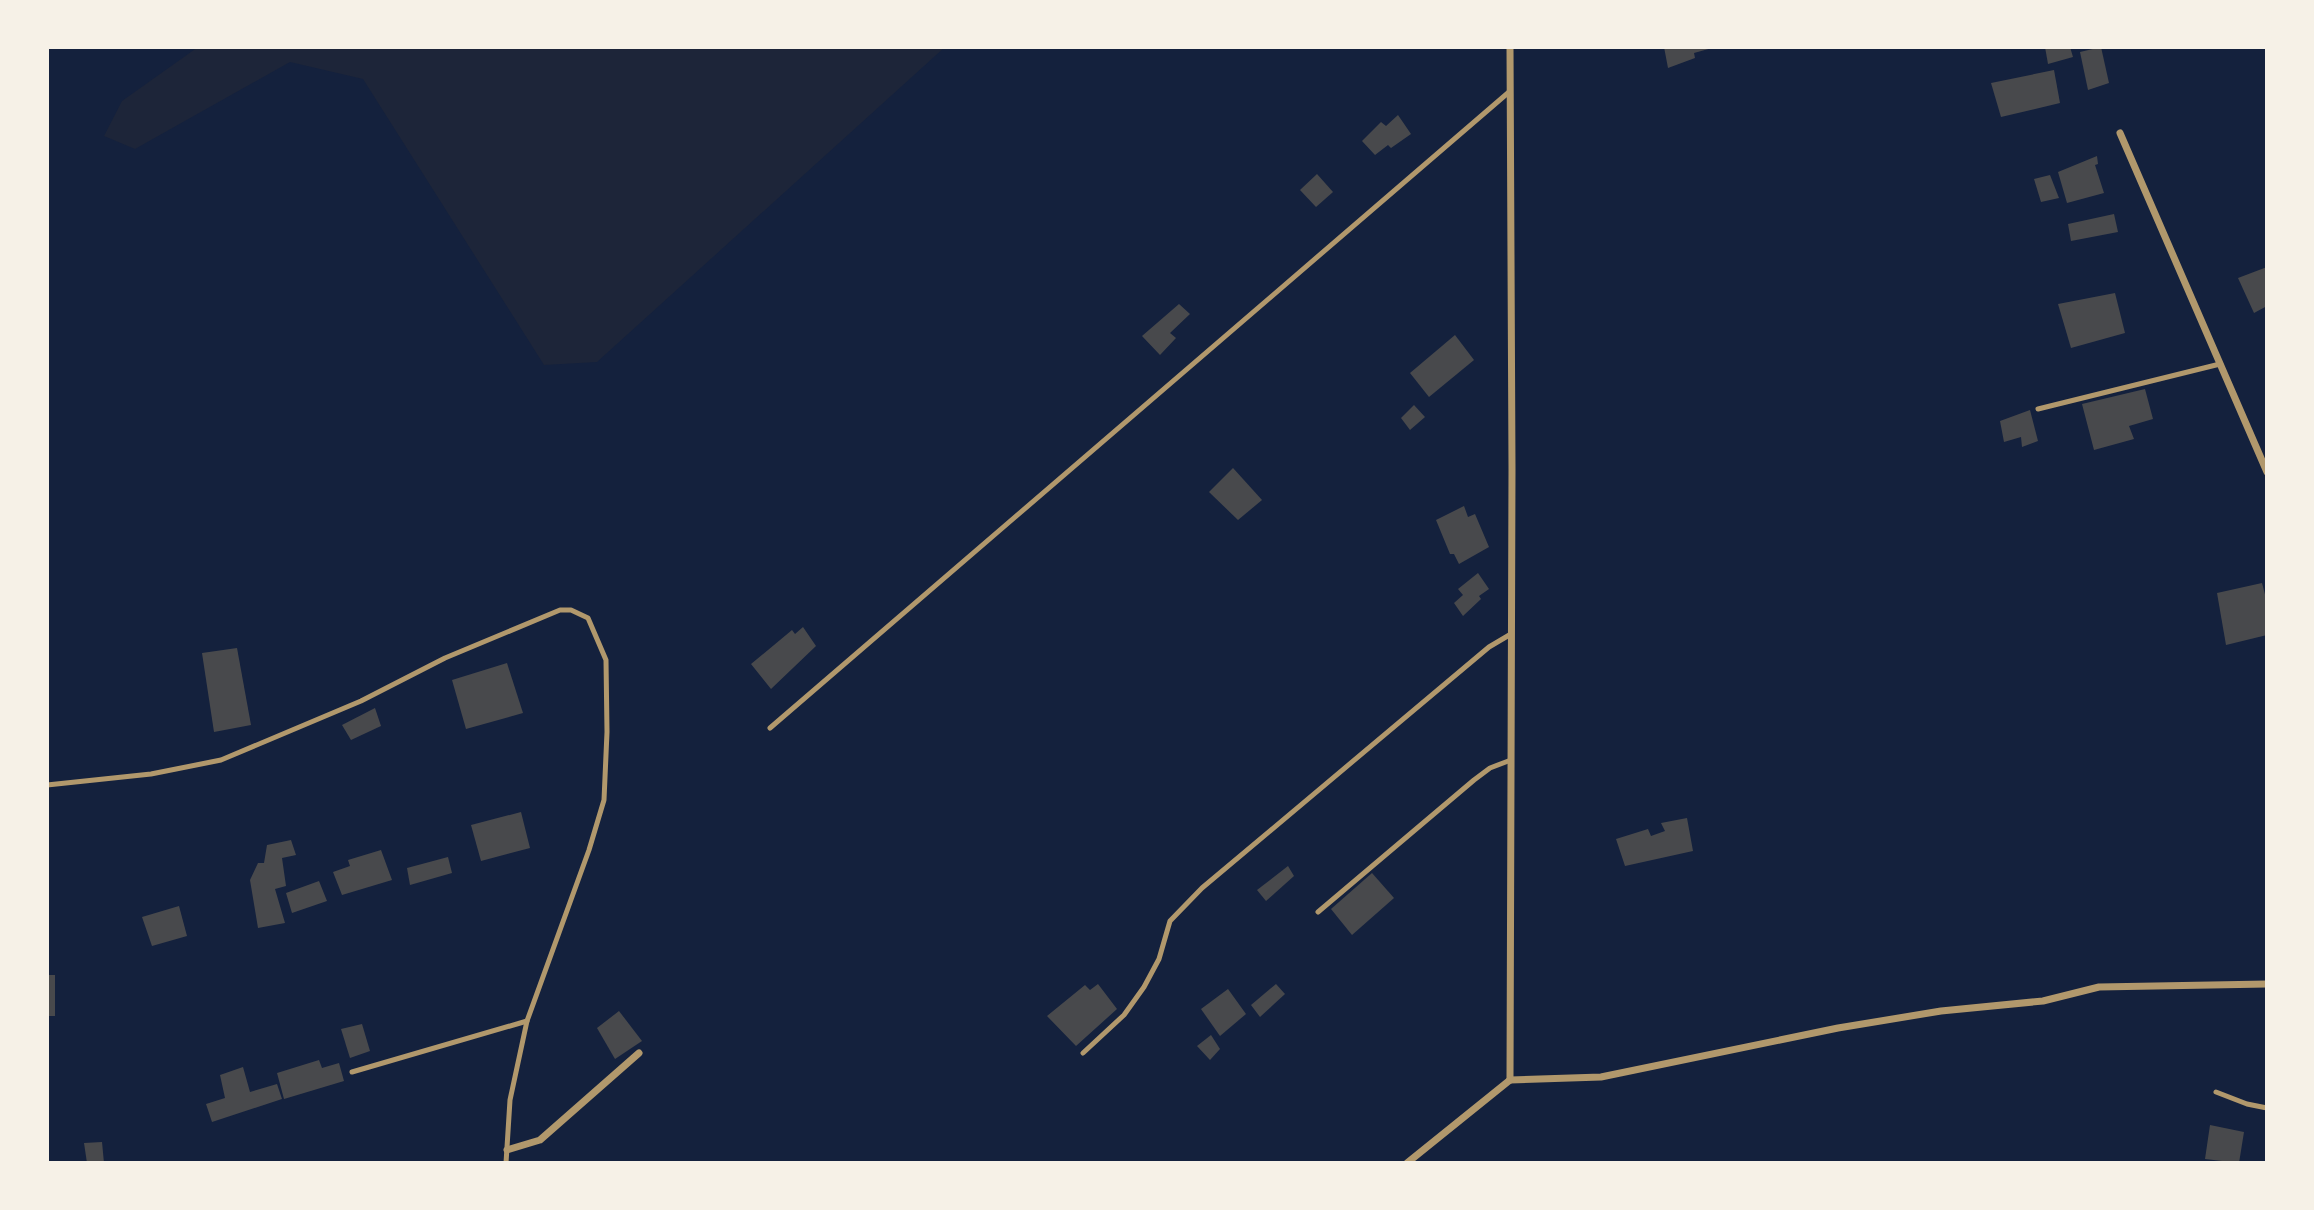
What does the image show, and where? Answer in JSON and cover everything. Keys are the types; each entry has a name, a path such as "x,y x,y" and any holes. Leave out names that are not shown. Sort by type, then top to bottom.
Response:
{"street":[{"path":"1510,47 1510,1080"},
{"path":"2120,133 2267,472"},
{"path":"1407,1163 1510,1080 1601,1077 1838,1028 1941,1011 2043,1001 2099,987 2267,984"},
{"path":"507,1150 540,1140 639,1054"}],"lane":[{"path":"770,728 1509,92"},
{"path":"2038,410 2220,364"},
{"path":"47,785 151,774 221,760 361,701 444,658 560,610 571,610 589,618 606,660 604,800 589,850 527,1021 510,1100 506,1163"},
{"path":"1083,1053 1124,1014 1144,987 1159,959 1170,921 1202,888 1459,672 1511,634"},
{"path":"1318,912 1474,780 1490,768 1511,760"},
{"path":"352,1072 527,1021"},
{"path":"2216,1092 2247,1104 2267,1108"}],"shaded area":[{"path":"198,47 945,47 597,362 544,365 363,79 290,62 135,149 104,136 122,101"}],"building":[{"path":"1664,47 1712,48 1694,53 1695,58 1668,68"},
{"path":"2045,47 2070,47 2073,57 2048,64"},
{"path":"2101,47 2109,83 2088,90 2080,52"},
{"path":"2054,70 2060,103 2001,117 1991,83"},
{"path":"1398,115 1411,134 1375,155 1362,141 1381,122 1386,126"},
{"path":"2097,156 2098,164 2095,165 2104,193 2067,203 2058,172"},
{"path":"1317,174 1333,192 1316,207 1300,190"},
{"path":"2050,175 2059,198 2041,202 2034,179"},
{"path":"2114,214 2118,232 2071,241 2068,224"},
{"path":"2267,267 2267,306 2254,313 2238,278"},
{"path":"2115,293 2125,333 2071,348 2058,304"},
{"path":"1179,304 1190,314 1170,333 1176,338 1160,355 1142,336"},
{"path":"1455,335 1474,360 1429,397 1410,373"},
{"path":"2145,389 2153,419 2129,426 2134,439 2094,450 2082,404"},
{"path":"1414,405 1425,417 1410,430 1401,418"},
{"path":"2030,410 2038,441 2022,447 2021,437 2004,442 2000,421"},
{"path":"1233,468 1262,500 1238,520 1209,492"},
{"path":"1464,506 1468,517 1475,514 1489,547 1459,564 1454,554 1450,554 1436,520"},
{"path":"1478,573 1489,589 1479,596 1481,599 1463,616 1454,603 1463,595 1458,589"},
{"path":"2262,583 2267,602 2267,635 2226,645 2217,593"},
{"path":"803,627 816,646 771,689 751,664 792,630 795,634"},
{"path":"237,648 251,725 214,732 202,653"},
{"path":"507,663 523,713 466,729 452,680"},
{"path":"375,708 381,726 351,740 342,725"},
{"path":"521,812 530,848 481,861 471,825"},
{"path":"1687,818 1693,851 1625,866 1616,839 1648,829 1651,836 1665,831 1661,823"},
{"path":"291,840 296,855 282,858 286,886 275,889 285,923 258,928 250,880 258,863 264,863 267,845"},
{"path":"381,850 392,880 342,895 333,872 350,866 348,860"},
{"path":"448,857 452,873 410,885 407,868"},
{"path":"1288,866 1294,876 1266,901 1257,890"},
{"path":"1372,873 1394,898 1352,935 1331,909"},
{"path":"319,881 327,901 292,913 286,893"},
{"path":"179,906 187,936 152,946 142,917"},
{"path":"47,975 55,975 55,1016 47,1016"},
{"path":"1098,984 1117,1009 1076,1046 1047,1016 1085,985 1090,990"},
{"path":"1276,984 1285,994 1260,1017 1251,1005"},
{"path":"1228,989 1246,1014 1220,1036 1201,1009"},
{"path":"619,1011 642,1041 615,1059 597,1028"},
{"path":"362,1024 370,1051 350,1058 341,1029"},
{"path":"1211,1035 1220,1049 1210,1060 1197,1046"},
{"path":"319,1060 322,1068 339,1063 344,1081 284,1099 277,1073"},
{"path":"243,1067 250,1092 277,1084 282,1099 212,1122 206,1104 225,1098 220,1075"},
{"path":"2210,1125 2244,1132 2239,1163 2205,1159"},
{"path":"102,1142 104,1163 87,1163 84,1143"}]}
